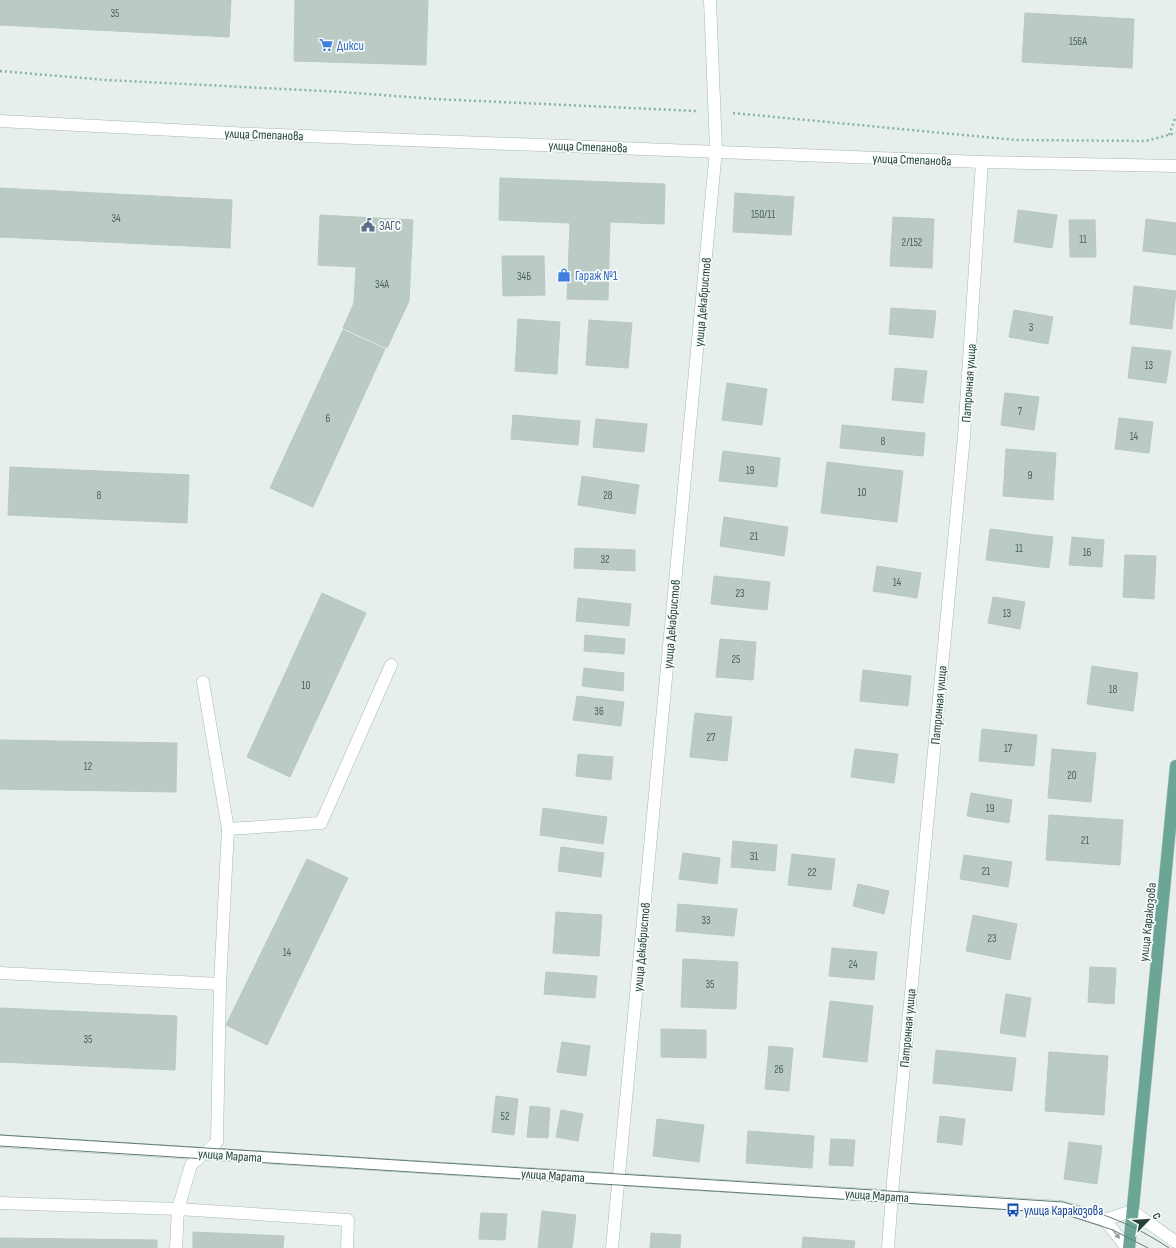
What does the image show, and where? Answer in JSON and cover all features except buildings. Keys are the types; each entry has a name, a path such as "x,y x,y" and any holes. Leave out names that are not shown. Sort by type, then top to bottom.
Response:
{"main road":[{"name":"улица Каракозова","path":"1128,1248 1176,766"}],"street":[{"name":"улица Декабристов","path":"612,1248 716,150 710,0"},
{"name":"улица Степанова","path":"0,121 251,134 716,150 982,162 1176,166"},
{"name":"Патронная улица","path":"888,1248 964,436 982,162"},
{"path":"228,829 321,823 391,665"},
{"path":"176,1248 178,1209 191,1165 217,1142 220,984 228,829 203,682"},
{"path":"0,973 220,984"},
{"name":"улица Марата","path":"0,1141 1062,1207 1105,1220"},
{"path":"0,1204 178,1209 348,1220 347,1248"},
{"path":"1128,1248 1105,1220 1132,1211 1176,1242"}],"path":[{"path":"0,71 106,80 342,92 435,99 715,112 1016,140 1146,141 1176,132"},
{"path":"1169,135 1176,116"}],"tram line":[{"path":"0,1135 1063,1202 1118,1220 1143,1232 1169,1248"},
{"path":"0,1146 1061,1213 1113,1230 1148,1248"}],"place":[{"name":"Дикси","path":"326,45"},
{"name":"ЗАГС","path":"368,225"},
{"name":"Гараж №1","path":"564,275"},
{"name":"улица Каракозова","path":"1013,1210"}]}
